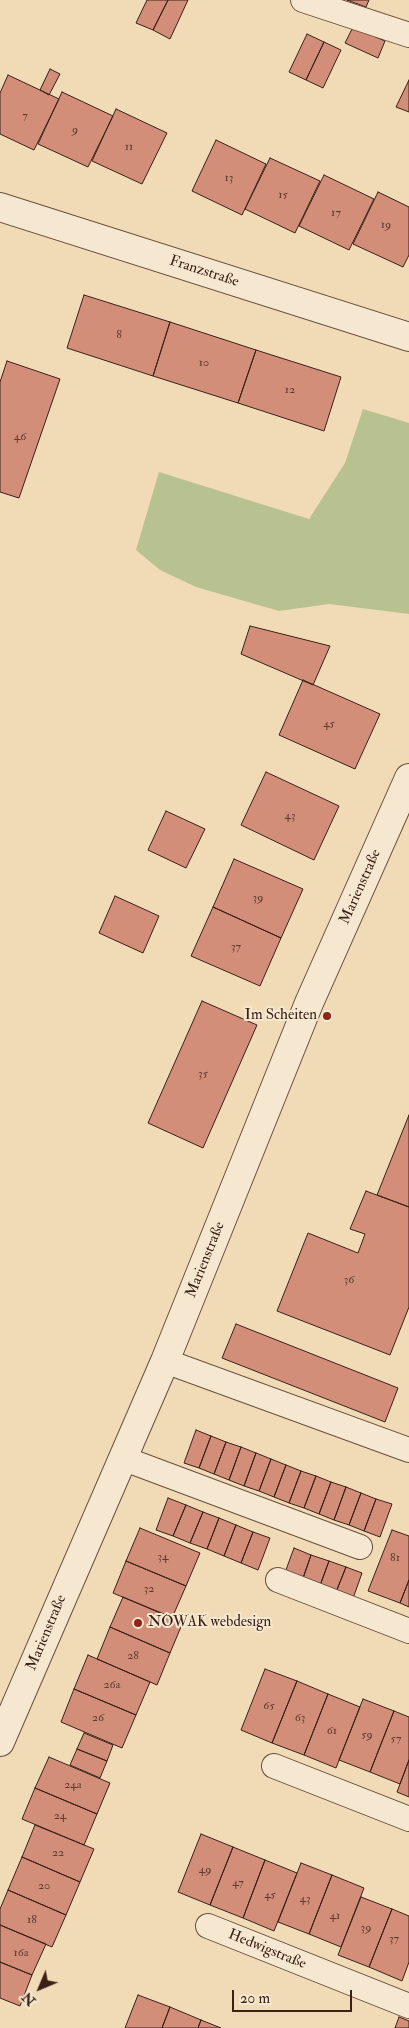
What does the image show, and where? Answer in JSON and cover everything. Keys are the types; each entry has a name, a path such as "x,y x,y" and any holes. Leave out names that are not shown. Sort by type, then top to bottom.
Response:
{"street":[{"name":"Franzstraße","path":"0,207 409,337"},
{"name":"Marienstraße","path":"0,1742 165,1361 309,1003 400,826 409,778"}],"lane":[{"path":"303,0 409,35"},
{"path":"165,1361 409,1450"},
{"path":"122,1458 360,1547"},
{"path":"278,1580 409,1631"},
{"path":"274,1766 409,1819"},
{"name":"Hedwigstraße","path":"208,1926 409,2006"}],"green space":[{"path":"363,409 409,423 409,614 329,604 279,611 196,587 160,570 136,550 159,472 309,519 345,463"}],"building":[{"path":"147,0 168,0 153,30 136,23"},
{"path":"168,0 188,0 170,39 153,30"},
{"path":"347,0 369,0 366,7"},
{"path":"353,27 385,41 378,58 345,43"},
{"path":"307,34 324,42 306,80 289,72"},
{"path":"324,42 341,50 323,88 306,80"},
{"path":"50,69 60,74 49,95 40,90"},
{"path":"8,75 59,99 34,150 0,134 0,93"},
{"path":"409,80 409,112 396,107"},
{"path":"62,92 113,116 88,167 38,144"},
{"path":"116,109 167,133 142,184 92,161"},
{"path":"216,140 266,164 242,215 192,191"},
{"path":"270,158 320,181 295,233 245,209"},
{"path":"324,175 374,199 349,250 299,226"},
{"path":"378,192 409,207 409,255 403,267 353,244"},
{"path":"84,295 170,322 153,376 67,348"},
{"path":"170,322 256,350 238,403 153,376"},
{"path":"256,350 341,377 324,431 238,403"},
{"path":"7,361 60,379 19,498 0,492 0,382"},
{"path":"250,626 330,646 313,685 241,654"},
{"path":"303,680 380,714 355,769 279,735"},
{"path":"266,772 339,806 314,860 241,825"},
{"path":"166,811 205,829 186,868 148,850"},
{"path":"234,859 303,889 281,938 213,907"},
{"path":"115,896 159,916 143,953 99,933"},
{"path":"213,907 281,938 260,986 191,956"},
{"path":"202,1001 257,1025 203,1148 148,1123"},
{"path":"409,1115 409,1207 377,1195"},
{"path":"366,1191 409,1207 409,1307 390,1355 277,1311 308,1233 358,1253 365,1234 350,1229"},
{"path":"236,1324 398,1388 385,1422 222,1358"},
{"path":"196,1430 211,1436 199,1468 184,1463"},
{"path":"211,1436 226,1442 214,1474 199,1468"},
{"path":"226,1442 241,1447 229,1480 214,1474"},
{"path":"241,1447 256,1453 244,1486 229,1480"},
{"path":"256,1453 271,1459 259,1491 244,1486"},
{"path":"271,1459 286,1465 274,1497 259,1491"},
{"path":"286,1465 301,1471 289,1503 274,1497"},
{"path":"301,1471 316,1476 304,1508 289,1503"},
{"path":"316,1476 331,1482 319,1514 304,1508"},
{"path":"331,1482 346,1487 334,1520 319,1514"},
{"path":"346,1487 361,1493 349,1525 334,1520"},
{"path":"361,1493 376,1499 364,1531 349,1525"},
{"path":"168,1498 186,1505 173,1536 156,1530"},
{"path":"376,1499 392,1504 380,1537 364,1531"},
{"path":"186,1505 203,1512 190,1543 173,1536"},
{"path":"203,1512 219,1518 207,1549 190,1543"},
{"path":"219,1518 236,1525 224,1556 207,1549"},
{"path":"236,1525 253,1532 241,1563 224,1556"},
{"path":"140,1528 200,1553 186,1586 126,1561"},
{"path":"392,1530 409,1536 409,1580 400,1603 368,1591"},
{"path":"253,1532 270,1538 258,1570 241,1563"},
{"path":"294,1548 311,1555 301,1584 283,1578"},
{"path":"311,1555 329,1561 318,1591 301,1584"},
{"path":"126,1561 186,1586 172,1618 113,1593"},
{"path":"329,1561 346,1567 334,1597 318,1591"},
{"path":"346,1567 362,1573 351,1604 334,1597"},
{"path":"409,1580 409,1607 400,1603"},
{"path":"123,1597 183,1622 170,1653 110,1627"},
{"path":"110,1627 170,1653 157,1685 97,1659"},
{"path":"88,1655 150,1682 136,1715 74,1689"},
{"path":"265,1669 297,1681 272,1743 241,1730"},
{"path":"297,1681 328,1694 304,1755 272,1743"},
{"path":"74,1689 136,1715 122,1748 61,1722"},
{"path":"328,1694 360,1707 336,1768 304,1755"},
{"path":"363,1699 394,1711 370,1772 339,1760"},
{"path":"394,1711 409,1717 409,1760 400,1784 370,1772"},
{"path":"84,1733 113,1745 107,1761 77,1749"},
{"path":"77,1749 107,1761 100,1778 70,1765"},
{"path":"49,1757 110,1783 97,1814 35,1788"},
{"path":"409,1760 409,1797 397,1792"},
{"path":"35,1788 97,1814 84,1845 22,1819"},
{"path":"35,1825 94,1849 80,1882 22,1857"},
{"path":"201,1834 233,1847 210,1905 178,1892"},
{"path":"233,1847 265,1860 243,1918 210,1905"},
{"path":"22,1857 80,1882 66,1915 8,1890"},
{"path":"265,1860 297,1873 274,1931 243,1918"},
{"path":"301,1863 332,1875 309,1934 278,1922"},
{"path":"332,1875 364,1888 341,1947 309,1934"},
{"path":"8,1890 66,1915 52,1947 0,1925 0,1909"},
{"path":"361,1897 392,1909 369,1967 338,1955"},
{"path":"392,1909 409,1916 409,1962 402,1981 369,1967"},
{"path":"0,1925 46,1944 32,1975 0,1962"},
{"path":"0,1962 32,1975 20,2006 0,1998"},
{"path":"138,1995 170,2007 162,2028 125,2028"},
{"path":"170,2007 201,2020 198,2028 162,2028"},
{"path":"399,2017 409,2021 409,2028 395,2028"},
{"path":"201,2020 221,2028 198,2028"}],"place":[{"name":"Im Scheiten","path":"327,1016"},
{"name":"NOWAK webdesign","path":"138,1623"}]}
